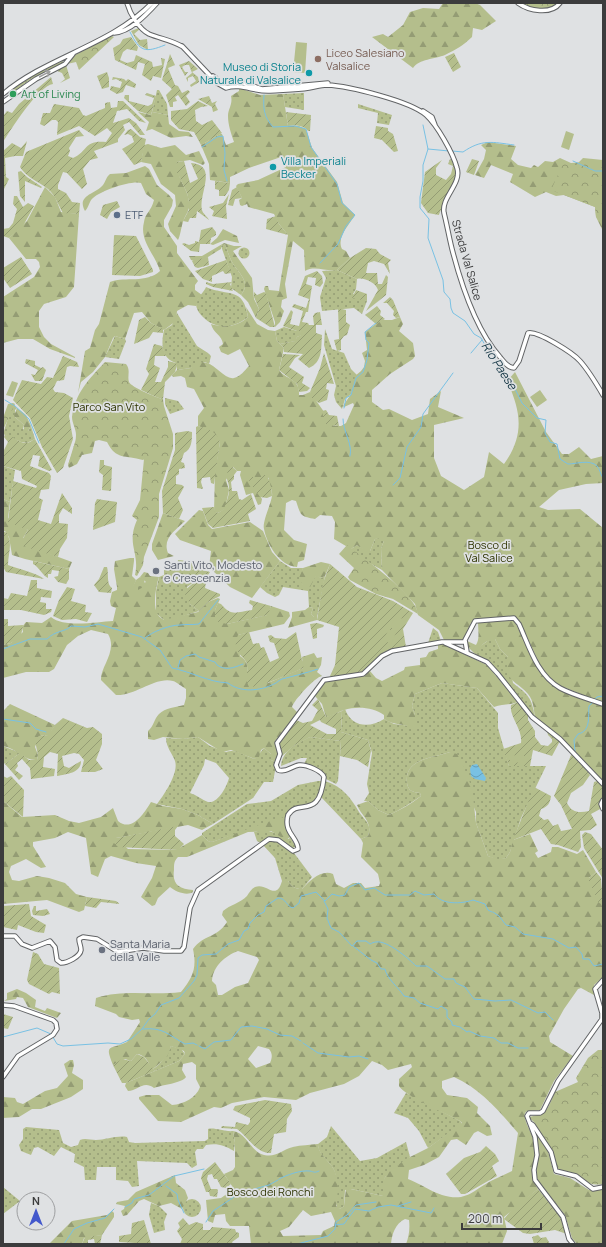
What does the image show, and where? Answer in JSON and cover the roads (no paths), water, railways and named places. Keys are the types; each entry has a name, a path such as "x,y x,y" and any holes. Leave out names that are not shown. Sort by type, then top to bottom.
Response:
{"street":[{"path":"127,3 136,20 147,33 168,39 182,46 226,88 229,85"},
{"path":"136,20 152,3"},
{"path":"3,94 26,78 91,46 112,33 124,30 157,3"},
{"path":"518,3 527,8 545,10 554,8 560,3"},
{"path":"3,102 36,79 65,64 73,54"},
{"name":"Strada Val Salice","path":"229,85 243,83 262,89 310,86 326,82 347,85 369,90 419,108 432,117 437,130"},
{"name":"Strada Val Salice","path":"229,85 243,86 262,91 301,89 328,85 365,91 419,110 432,122 456,164 458,175 444,207 444,213 452,249 472,310 492,346 507,365 514,368 519,361 528,333 532,332 541,335 578,359 603,395"},
{"path":"467,652 465,642 475,621 514,618 519,624 540,668 553,683 564,690 603,704"},
{"path":"3,936 15,936 22,944 32,948 50,941 55,947 57,960 61,963 70,960 79,954 81,950 79,940 83,937 97,939 118,952 144,948 164,952 177,952 183,950 190,905 198,890 269,839 278,840 293,851 298,849 297,843 288,831 288,815 294,809 309,807 315,804 319,798 324,777 320,772 302,765 284,771 278,770 276,765 280,754 277,743 327,678 331,680 363,674 382,656 392,651 442,642 465,642"},
{"path":"442,642 467,652 491,666 532,717 560,739 603,784"},
{"path":"603,800 603,808"},
{"path":"573,1244 569,1239 563,1217 535,1180 534,1170 537,1153 535,1138 526,1116 543,1111 558,1081 602,1019 602,1013 595,988 603,980"},
{"path":"3,1005 14,1006 53,1020 56,1026 56,1032 52,1036 18,1056 3,1077"},
{"path":"530,1123 533,1125 551,1152 556,1171 576,1176 593,1189 603,1187"}],"water":[{"path":"477,764 486,778 485,781 475,779 471,776 470,769 472,765"}],"waterway":[{"name":"Rio Paese","path":"130,32 137,44 144,49 148,50 165,45"},
{"path":"264,95 265,112 273,127 295,126 306,129 311,147 337,184 342,203 355,215 346,226 338,244 320,263"},
{"name":"Rio Paese","path":"423,125 428,149 423,165 420,208 429,219 428,238 443,280 444,292 450,299 453,313 465,321 474,334 481,338 489,352 508,375 522,403 537,418 546,420 545,433 550,442 557,444 560,459 568,464 587,462 594,464 598,467 603,478"},
{"path":"202,147 217,137 223,136 225,153 224,170 227,181"},
{"path":"452,151 463,152 476,145 487,142 514,145"},
{"path":"428,149 449,151"},
{"path":"573,161 595,171 603,171"},
{"path":"344,408 346,398 351,395 356,378 363,372 367,360 369,343 366,340 365,332 376,323"},
{"path":"471,353 482,340"},
{"path":"393,485 400,478 407,447 421,427 423,414 453,373"},
{"path":"5,400 13,405"},
{"path":"14,405 29,419 39,443"},
{"path":"343,419 343,424 351,451 350,456"},
{"path":"145,638 156,631 171,626 199,624 218,600"},
{"path":"3,649 30,639 47,639 50,636 71,626 85,627 98,624 142,637 160,650 172,668 214,681 228,683 245,690 263,688 275,684 282,679 318,669"},
{"path":"178,668 180,660 186,656 195,654 199,657 215,662 223,668 233,668 243,664"},
{"path":"595,699 603,696"},
{"path":"575,752 574,740 578,734 587,727 589,719 589,706 593,702"},
{"path":"3,719 30,723 36,729 46,732"},
{"path":"3,1037 37,1028 51,1034 57,1044 63,1046 108,1043 120,1044 131,1039 142,1029 161,1005 179,998 194,981 197,975 198,958 202,955 216,954 228,944 239,940 244,931 248,929 250,923 258,915 264,912 266,906 278,898 283,899 293,908 299,903 301,896 316,892 325,901 332,894 339,896 345,895 349,887 359,883 365,890 374,888 385,895 410,895 415,891 424,895 434,894 437,898 452,903 473,900 485,904 488,910 492,912"},
{"path":"324,901 328,909 327,918 331,928 339,932 352,946 357,941 366,941 370,944 374,942 381,942 403,954 416,966 427,966 445,979 454,979 456,983 465,987 474,999 495,1001 511,1000 538,1013 545,1012 553,1020"},
{"path":"493,912 499,916 506,925 515,927 523,934 553,939 569,948 576,947 582,954 583,959 589,959 594,966 603,964"},
{"path":"353,946 377,963 381,969 385,969 386,973 404,996 414,998 420,1003 438,1009 441,1006 447,1010 447,1017 452,1022 452,1025 460,1027 467,1032 469,1031 480,1036 494,1038 501,1043 508,1043 518,1048 528,1048"},
{"path":"199,1046 205,1049 214,1042 231,1040 241,1027 252,1026 267,1029 280,1035 292,1036 301,1041"},
{"path":"143,1029 161,1030 185,1044 193,1043 197,1045"},
{"path":"303,1043 318,1053 349,1057 359,1056 368,1059"},
{"path":"125,1207 132,1203 134,1199 149,1195 174,1176 204,1169"},
{"path":"279,1179 298,1172 319,1171"},
{"path":"206,1222 213,1211 240,1193 269,1185 278,1180"},
{"path":"166,1186 177,1194 184,1213"},
{"path":"297,1244 328,1236 335,1229 336,1222 347,1215 356,1205 376,1202"},
{"path":"398,1206 411,1202"},
{"path":"335,1225 344,1224 355,1209 369,1211 378,1207 391,1205 431,1213 434,1208"},
{"path":"64,1244 74,1229 87,1223 105,1218 114,1209"}],"place":[{"name":"Liceo Salesiano Valsalice","path":"318,59"},
{"name":"Museo di Storia Naturale di Valsalice","path":"309,73"},
{"name":"Art of Living","path":"13,94"},
{"name":"Villa Imperiali Becker","path":"273,167"},
{"name":"ETF","path":"117,215"},
{"name":"Santi Vito, Modesto e Crescenzia","path":"156,571"},
{"name":"Santa Maria della Valle","path":"102,950"}],"park label":[{"name":"Parco San Vito","path":"109,407"},
{"name":"Bosco di Val Salice","path":"489,551"},
{"name":"Bosco dei Ronchi","path":"270,1192"}]}
